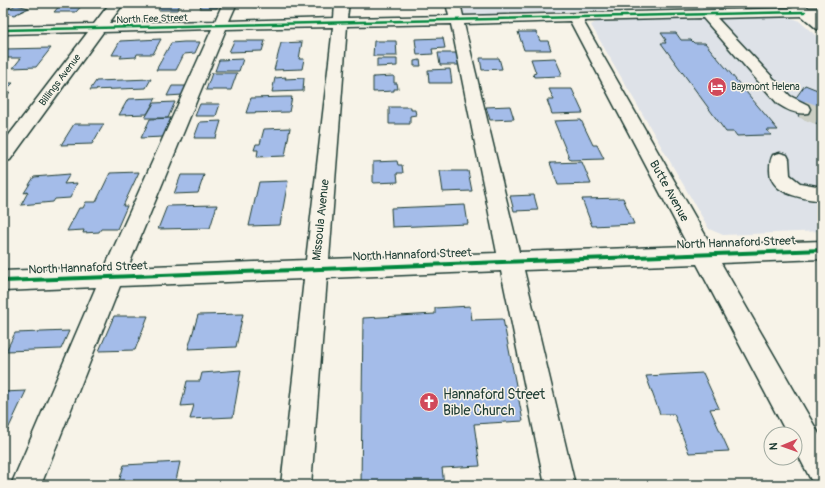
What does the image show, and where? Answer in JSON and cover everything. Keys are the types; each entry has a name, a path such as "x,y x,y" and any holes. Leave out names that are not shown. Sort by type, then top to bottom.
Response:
{"main road":[{"name":"Billings Avenue","path":"3,156 117,3"},
{"path":"26,485 113,276 230,3"},
{"path":"794,3 822,26"},
{"name":"North Fee Street","path":"3,30 221,25 341,13 455,11 574,17 822,12"},
{"path":"455,11 560,485"},
{"name":"Missoula Avenue","path":"296,485 341,13"},
{"path":"706,14 784,100 802,109"},
{"name":"Butte Avenue","path":"574,17 822,469"},
{"path":"780,159 780,178 794,189 822,194"},
{"name":"North Hannaford Street","path":"3,281 822,250"}],"shaded area":[{"path":"453,3 774,3 776,5 455,15"},
{"path":"788,17 798,20 822,41 822,231 723,235 709,229 591,25 596,22"}],"building":[{"path":"62,3 84,3 76,12 54,12"},
{"path":"162,3 181,3 177,10 158,10"},
{"path":"202,3 219,3 217,8 200,8"},
{"path":"255,3 273,3 271,6 253,7"},
{"path":"292,3 311,3 310,7 290,8"},
{"path":"16,5 29,8 14,15 3,12"},
{"path":"518,32 536,32 540,41 548,41 551,50 524,50"},
{"name":"Baymont Helena","path":"661,33 676,33 681,40 691,40 694,43 705,43 778,130 767,130 771,135 737,136 734,132 726,132 661,43 666,43 664,40 666,40"},
{"path":"443,38 445,48 432,49 433,54 417,55 415,39"},
{"path":"161,39 153,54 137,54 136,57 120,58 122,55 112,55 120,41"},
{"path":"234,41 265,41 262,51 229,52"},
{"path":"374,41 396,41 397,56 373,56"},
{"path":"200,42 195,53 184,54 176,70 156,70 171,43"},
{"path":"302,42 299,59 304,59 302,69 274,70 281,43"},
{"path":"51,48 36,67 13,68 21,58 3,58 3,49"},
{"path":"438,53 457,53 459,65 440,65"},
{"path":"480,58 499,58 502,69 482,70"},
{"path":"555,58 562,74 560,74 561,76 534,77 533,74 536,73 531,59"},
{"path":"243,59 239,71 215,71 219,60"},
{"path":"377,59 397,59 397,66 377,67"},
{"path":"420,60 421,66 414,66 414,61"},
{"path":"450,69 452,83 429,83 428,70"},
{"path":"212,73 237,73 231,90 206,90"},
{"path":"394,76 394,83 397,83 398,89 394,89 394,91 373,92 373,77"},
{"path":"286,77 285,79 304,78 303,91 272,92 275,78"},
{"path":"151,79 146,88 90,90 96,81"},
{"path":"3,83 13,83 4,92 10,92 6,97 3,97"},
{"path":"805,85 820,91 822,88 821,125 798,116 806,103 795,99"},
{"path":"172,86 187,86 183,95 167,96"},
{"path":"549,89 572,89 583,113 552,114 547,100 554,100"},
{"path":"292,97 289,112 246,113 251,98"},
{"path":"156,98 147,114 119,115 128,99"},
{"path":"175,102 168,118 145,118 154,103"},
{"path":"200,104 220,104 216,116 195,116"},
{"path":"510,106 514,119 490,120 486,107"},
{"path":"389,107 411,107 411,110 415,110 416,115 410,116 410,124 389,124"},
{"path":"172,118 163,137 141,138 150,119"},
{"path":"581,120 593,145 597,145 604,159 570,160 554,121"},
{"path":"221,121 216,138 194,138 200,122"},
{"path":"74,124 104,124 92,144 61,145"},
{"path":"290,128 285,156 257,157 258,150 254,150 256,144 260,144 264,129"},
{"path":"397,161 398,165 402,165 403,173 397,173 398,182 373,183 373,162"},
{"path":"582,162 591,184 558,185 550,163"},
{"path":"440,171 468,171 472,191 443,192"},
{"path":"139,172 123,206 127,206 117,229 101,229 99,232 83,233 84,230 67,231 79,208 83,208 86,202 96,202 110,173"},
{"path":"70,174 64,184 77,183 70,198 55,199 53,202 21,205 28,192 24,193 34,177"},
{"path":"181,175 204,175 198,193 174,194"},
{"path":"288,181 280,225 249,226 259,182"},
{"path":"534,195 538,210 514,211 510,196"},
{"path":"623,198 634,224 592,226 582,199"},
{"path":"217,205 210,228 158,229 167,206"},
{"path":"465,205 468,224 392,227 391,208"},
{"path":"470,306 472,320 503,319 523,421 474,424 480,466 442,468 444,485 361,485 363,318 435,314 435,308"},
{"path":"243,314 236,347 188,349 198,315"},
{"path":"114,316 148,316 135,350 99,351"},
{"path":"69,331 61,349 6,351 15,333"},
{"path":"241,370 233,417 190,419 194,405 181,406 187,381 200,381 202,373"},
{"path":"703,373 719,408 710,409 729,451 689,453 674,414 660,414 646,376"},
{"path":"26,391 3,440 3,392"},
{"path":"180,462 175,485 118,485 124,465"}],"tunnel":[{"path":"802,109 822,117"}],"cycle path":[{"path":"3,30 805,12"},
{"path":"3,281 822,250"}],"place":[{"name":"Baymont Helena","path":"717,87"},
{"name":"Hannaford Street Bible Church","path":"429,402"}]}
